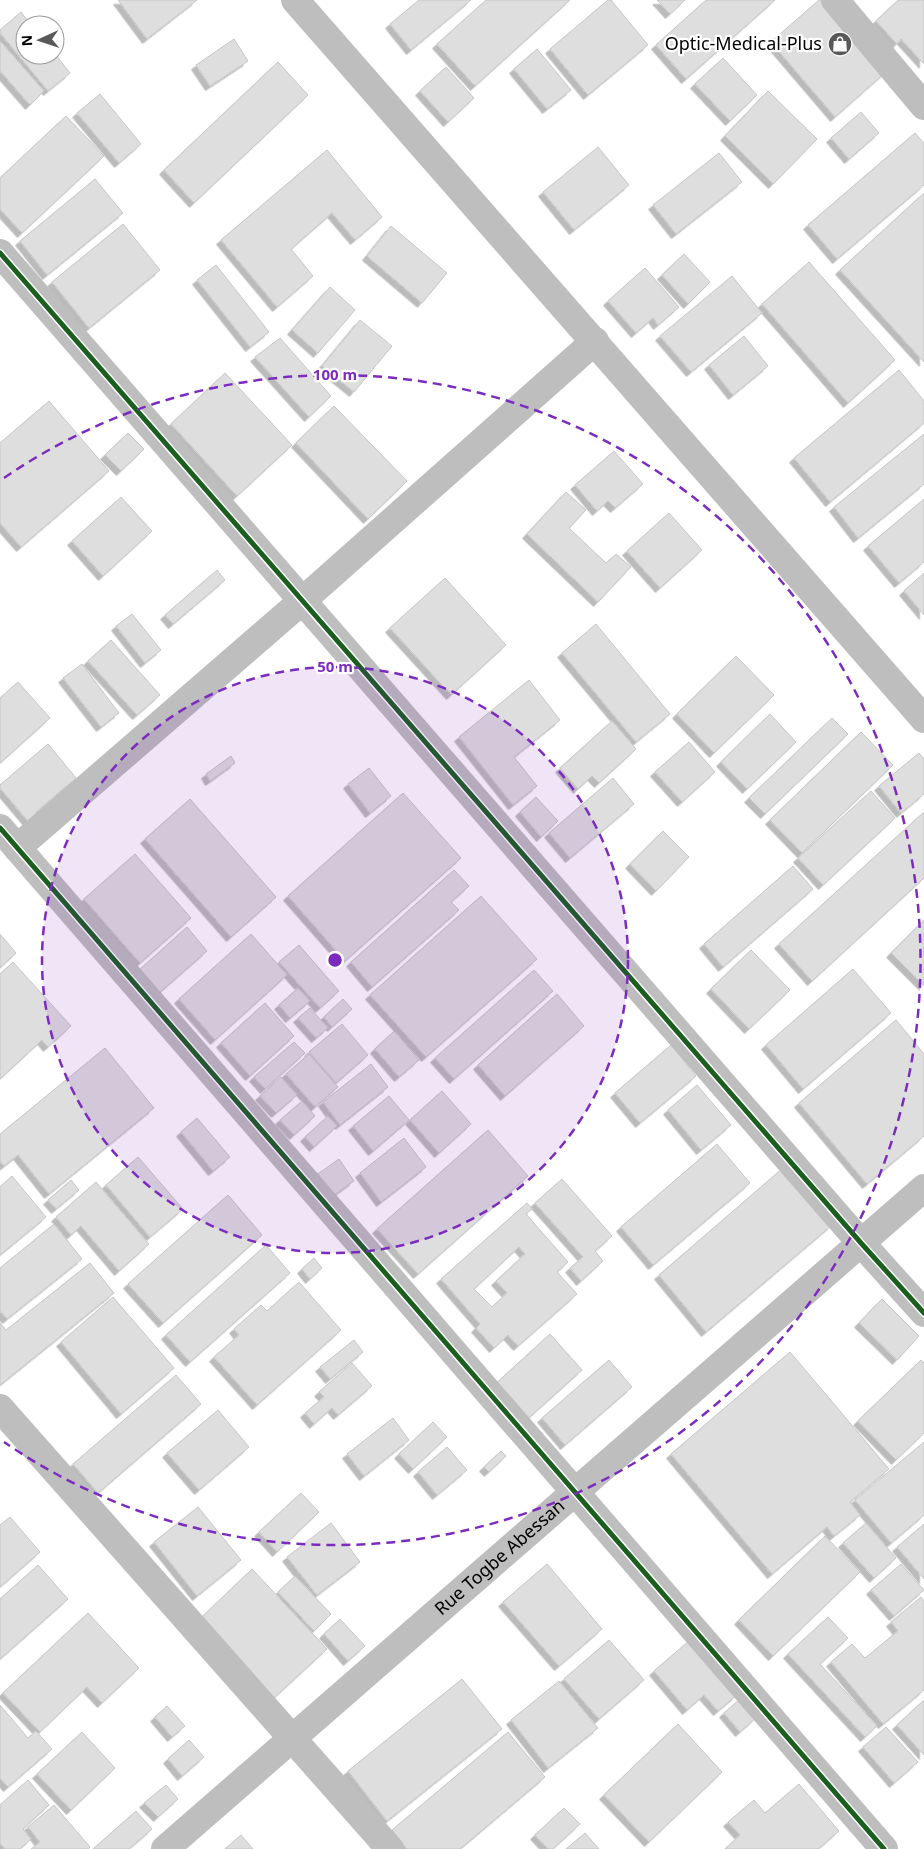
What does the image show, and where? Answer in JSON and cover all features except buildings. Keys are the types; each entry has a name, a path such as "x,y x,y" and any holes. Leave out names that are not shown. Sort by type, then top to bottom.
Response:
{"street":[{"path":"296,0 924,719"},
{"path":"835,0 924,106"},
{"path":"0,253 924,1313"},
{"path":"595,341 302,601 9,838 884,1849"},
{"name":"Rue Togbe Abessan","path":"166,1849 924,1188"},
{"path":"0,1408 390,1849"}],"cycle path":[{"path":"0,253 924,1313"},
{"path":"0,828 884,1849"}],"place":[{"name":"Optic-Medical-Plus","path":"840,44"}]}
